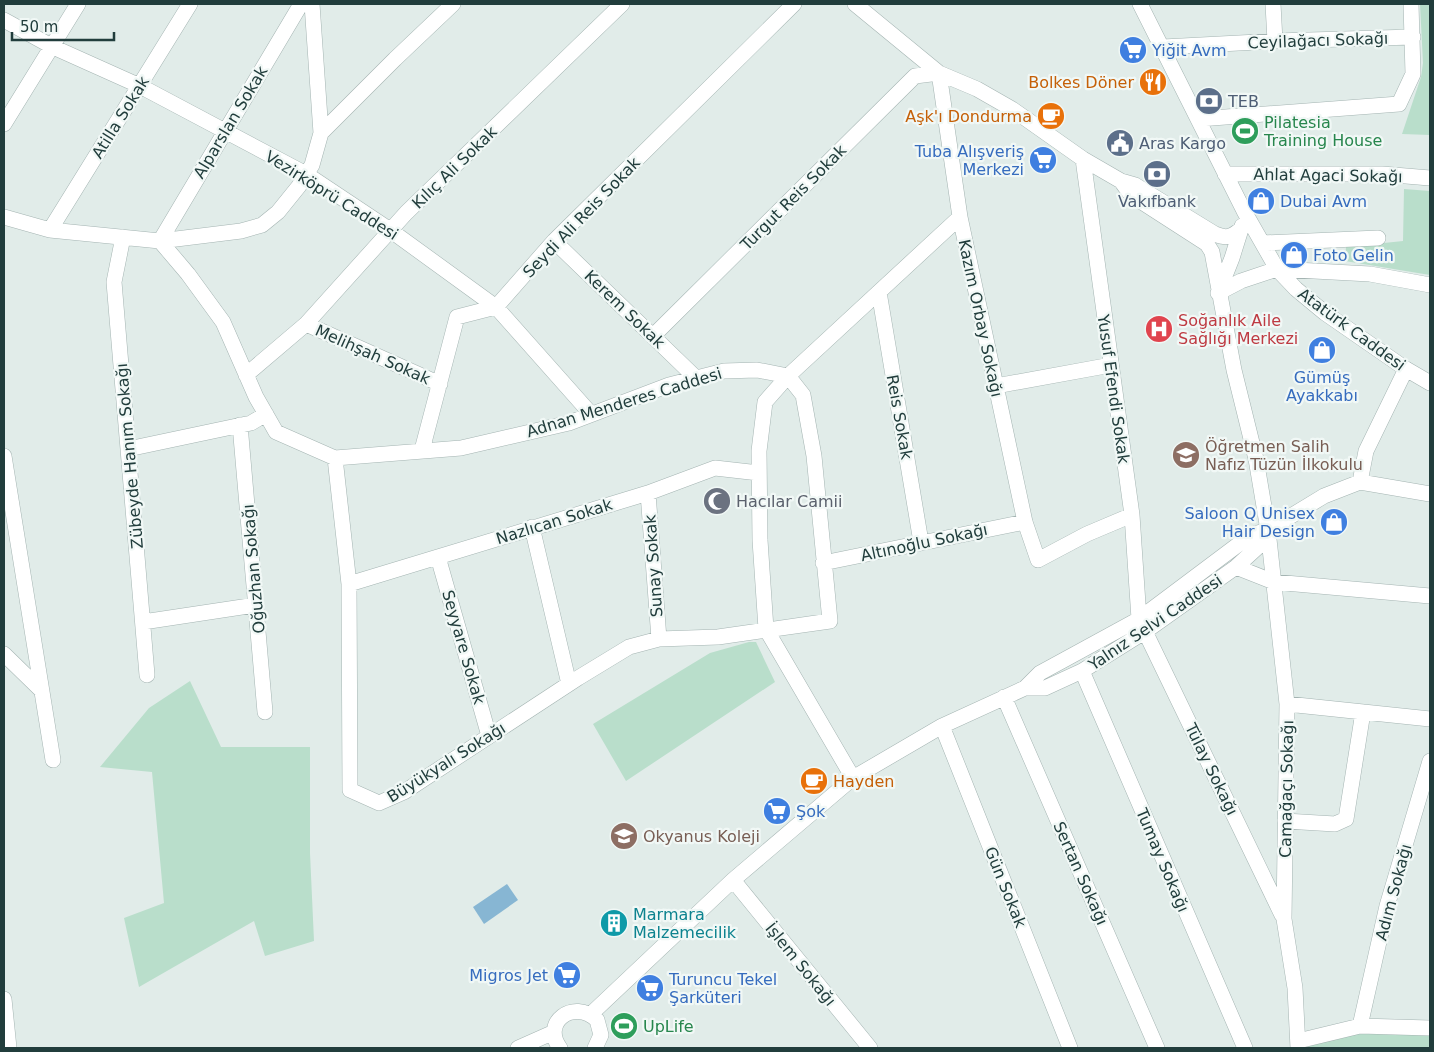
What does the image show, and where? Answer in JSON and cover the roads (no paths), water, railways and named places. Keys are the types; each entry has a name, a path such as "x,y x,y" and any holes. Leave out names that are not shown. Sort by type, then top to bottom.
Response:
{"street":[{"path":"4,124 78,4"},
{"name":"Atilla Sokak","path":"50,230 190,4"},
{"name":"Alparslan Sokak","path":"160,241 301,4"},
{"path":"4,217 50,230 160,241 241,231 262,225 278,212 312,165 321,133 312,4"},
{"path":"321,133 453,4"},
{"name":"Kılıç Ali Sokak","path":"246,375 306,324 390,230 622,4"},
{"name":"Seydi Ali Reis Sokak","path":"496,307 554,241 794,4"},
{"path":"855,4 939,73 977,89 1012,109 1083,159 1121,181 1135,185 1214,234 1231,237 1241,229"},
{"name":"Atatürk Caddesi","path":"1140,4 1244,211 1277,270 1325,313 1406,369 1430,383"},
{"path":"1273,4 1275,41"},
{"path":"1199,119 1400,104 1413,74 1411,4"},
{"name":"Vezirköprü Caddesi","path":"4,20 52,47 140,86 226,130 306,174 390,230 496,307 591,414"},
{"name":"Ceyilağacı Sokağı","path":"1162,47 1413,37"},
{"name":"Kazım Orbay Sokağı","path":"939,73 960,217 1025,522 1038,560 1087,534 1132,515"},
{"name":"Turgut Reis Sokak","path":"654,336 915,76 939,73"},
{"name":"Yusuf Efendi Sokak","path":"1083,159 1132,515 1143,625"},
{"name":"Ahlat Agaci Sokağı","path":"1225,174 1382,174 1430,178"},
{"name":"Camağaçı Sokağı","path":"1121,181 1131,195 1207,244 1212,252 1218,293 1234,370 1256,459 1268,530 1287,704 1284,919 1295,988 1298,1045"},
{"path":"1218,293 1241,229 1244,211"},
{"path":"853,778 766,629 760,540 759,473 759,451 765,402 788,376 960,217"},
{"name":"Zübeyde Hanım Sokağı","path":"124,237 114,282 147,675"},
{"path":"1263,243 1378,238"},
{"name":"Adnan Menderes Caddesi","path":"160,241 188,274 223,322 246,375 276,432 335,458 461,448 569,423 668,385 724,371 757,370 788,376"},
{"name":"Kerem Sokak","path":"554,241 696,378"},
{"path":"1218,293 1241,281 1277,270 1370,274 1430,285"},
{"name":"Reis Sokak","path":"879,292 921,542"},
{"path":"422,450 457,317 496,307"},
{"name":"Melihşah Sokak","path":"306,324 440,384"},
{"path":"996,386 1111,365"},
{"path":"1406,369 1366,451 1360,482 1430,494"},
{"path":"788,376 803,394 814,456 823,563"},
{"path":"128,449 251,423 266,414"},
{"name":"Oğuzhan Sokağı","path":"240,425 265,712"},
{"path":"4,456 53,760"},
{"name":"Büyükyalı Sokağı","path":"335,458 348,584 350,790 379,803 404,792 629,647 659,639 718,638 766,629 830,621 823,563"},
{"name":"Nazlıcan Sokak","path":"348,584 648,493 715,468 759,473"},
{"name":"Yalnız Selvi Caddesi","path":"1025,688 1045,688 1082,671 1143,625 1251,535 1268,530 1324,496 1360,482"},
{"name":"Sunay Sokak","path":"648,493 659,639"},
{"name":"Altınoğlu Sokağı","path":"823,563 1025,522"},
{"path":"532,527 569,684"},
{"name":"Yalnız Selvi Caddesi","path":"591,1014 733,880 853,778 942,726 1025,688 1040,673 1143,625 1236,567 1260,545 1268,530"},
{"name":"Seyyare Sokak","path":"438,557 489,736"},
{"path":"1236,567 1274,582 1430,596"},
{"path":"143,622 256,605"},
{"name":"Tülay Sokağı","path":"1143,625 1284,919"},
{"path":"4,654 42,691"},
{"name":"Tumay Sokağı","path":"1082,671 1245,1048"},
{"name":"Sertan Sokağı","path":"1004,697 1157,1048"},
{"path":"1287,704 1430,719"},
{"path":"1285,821 1335,824 1346,819 1364,712"},
{"name":"Gün Sokak","path":"942,726 1070,1048"},
{"name":"Adım Sokağı","path":"1360,1026 1387,906 1430,761"},
{"name":"İşlem Sokağı","path":"733,880 870,1048"},
{"path":"4,999 9,1048"},
{"path":"518,1048 554,1032 561,1017 567,1012 575,1010 591,1014 600,1027 598,1047"},
{"path":"1298,1045 1360,1026 1430,1028"},
{"path":"554,1032 560,1048"}],"water":[{"path":"507,884 518,900 484,924 473,907"}],"place":[{"name":"Yiğit Avm","path":"1133,50"},
{"name":"Bolkes Döner","path":"1153,82"},
{"name":"TEB","path":"1209,101"},
{"name":"Aşk'ı Dondurma","path":"1051,116"},
{"name":"Pilatesia Training House","path":"1245,131"},
{"name":"Aras Kargo","path":"1120,143"},
{"name":"Tuba Alışveriş Merkezi","path":"1043,160"},
{"name":"Vakıfbank","path":"1157,174"},
{"name":"Dubai Avm","path":"1261,201"},
{"name":"Foto Gelin","path":"1294,255"},
{"name":"Soğanlık Aile Sağlığı Merkezi","path":"1159,329"},
{"name":"Gümüş Ayakkabı","path":"1322,350"},
{"name":"Öğretmen Salih Nafız Tüzün İlkokulu","path":"1186,455"},
{"name":"Hacılar Camii","path":"717,501"},
{"name":"Saloon Q Unisex Hair Design","path":"1334,522"},
{"name":"Hayden","path":"814,781"},
{"name":"Şok","path":"777,811"},
{"name":"Okyanus Koleji","path":"624,836"},
{"name":"Marmara Malzemecilik","path":"614,923"},
{"name":"Migros Jet","path":"567,975"},
{"name":"Turuncu Tekel Şarküteri","path":"650,988"},
{"name":"UpLife","path":"624,1026"}]}
